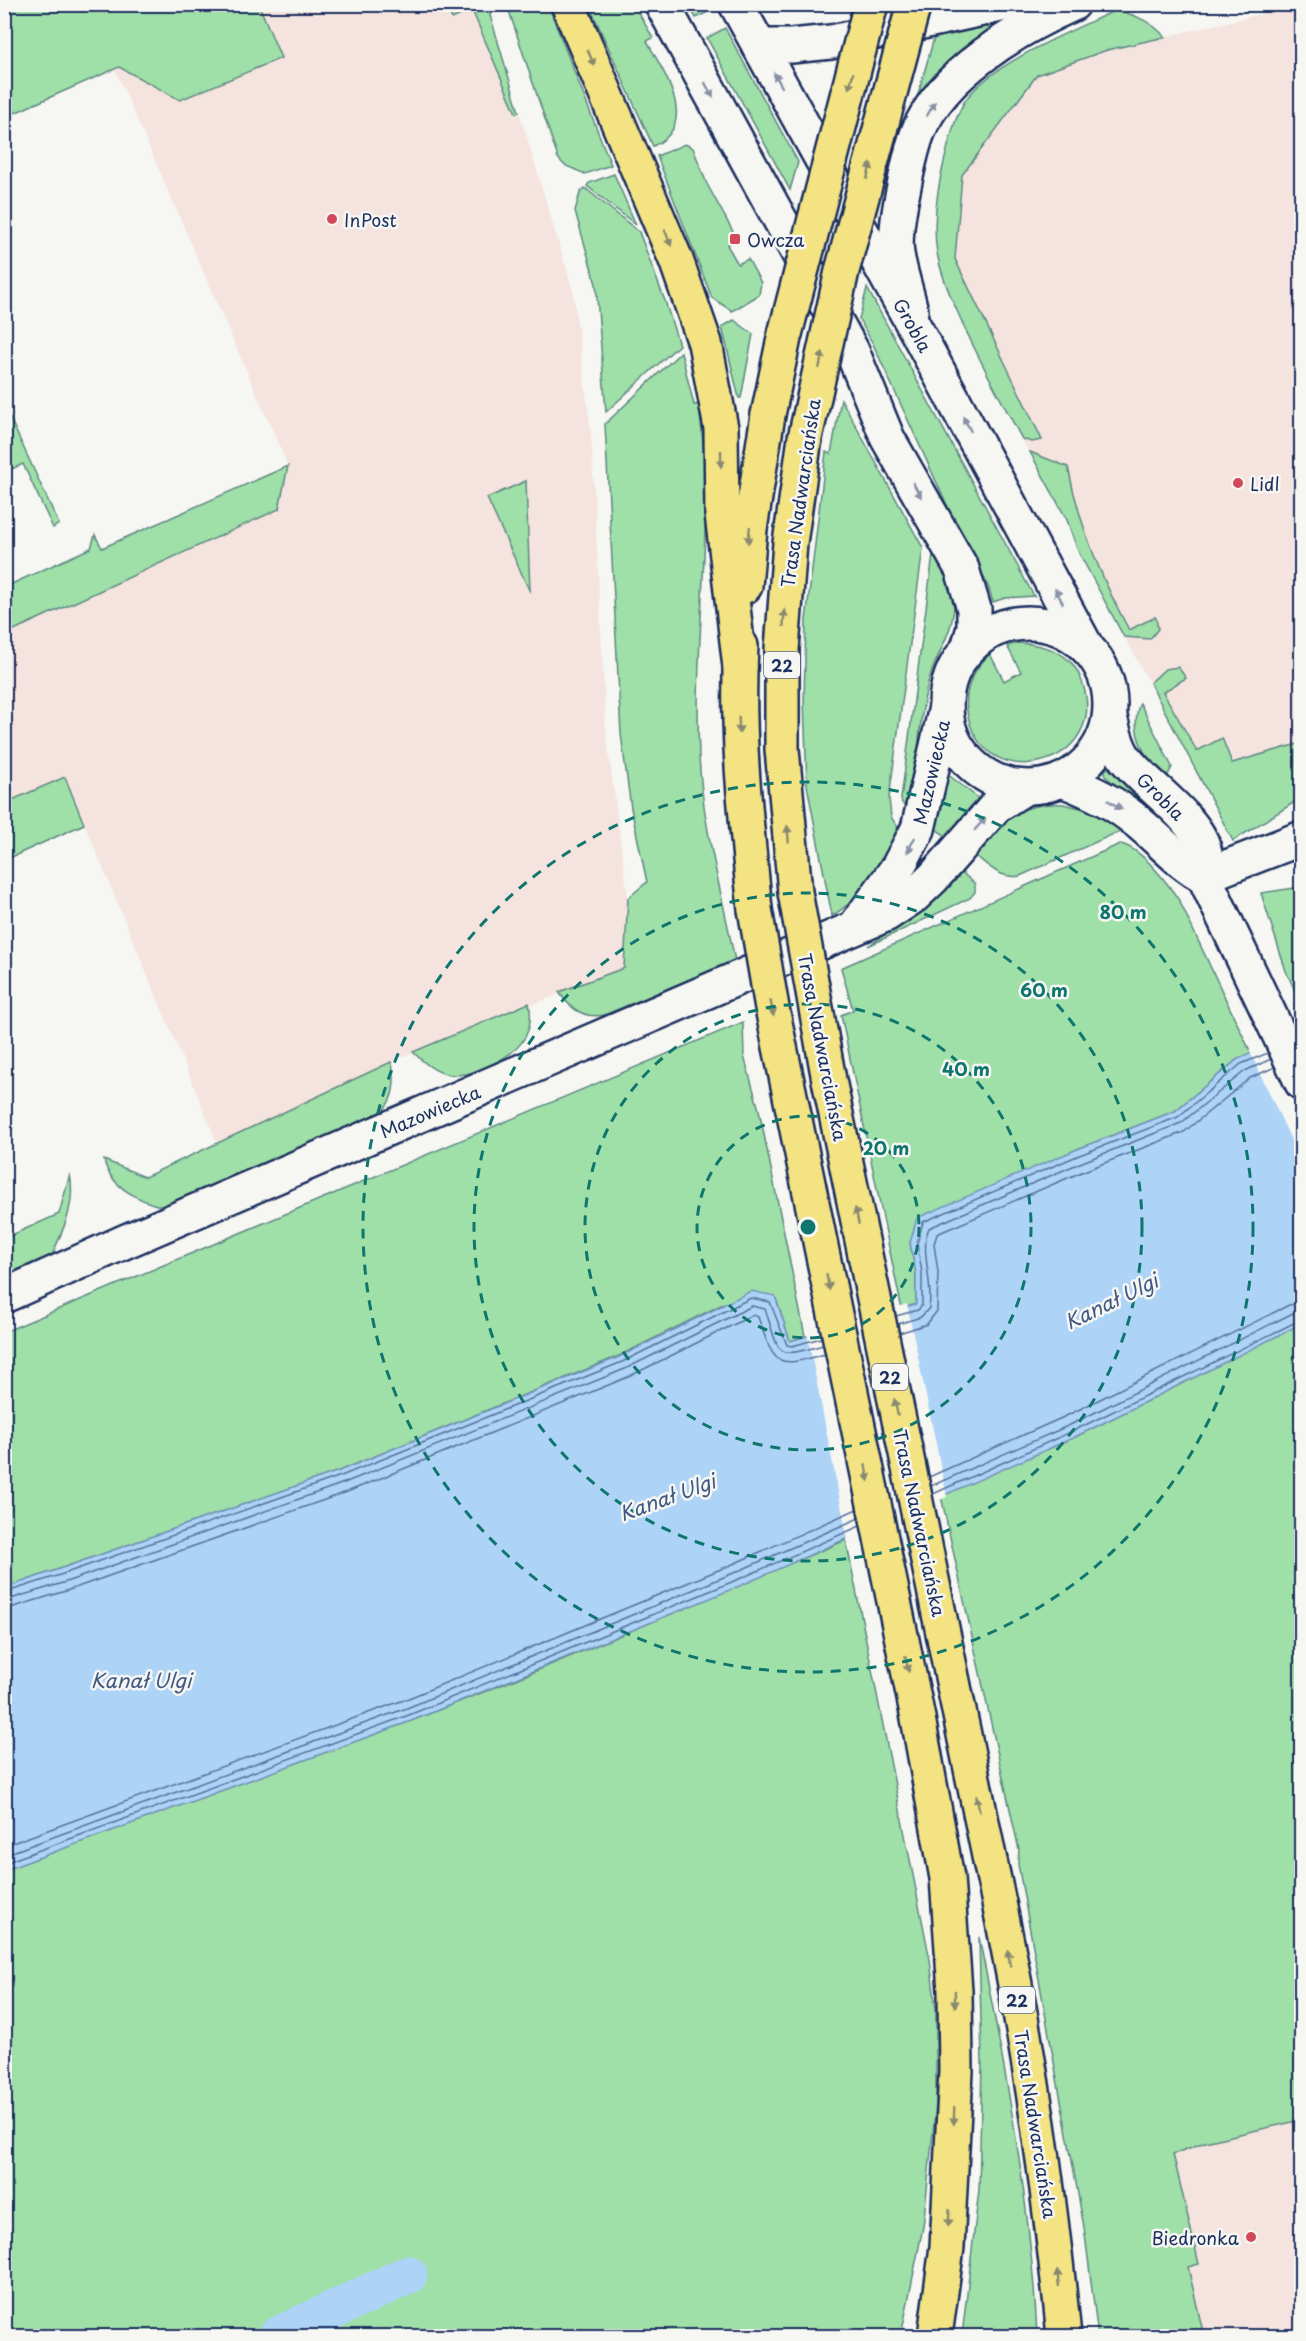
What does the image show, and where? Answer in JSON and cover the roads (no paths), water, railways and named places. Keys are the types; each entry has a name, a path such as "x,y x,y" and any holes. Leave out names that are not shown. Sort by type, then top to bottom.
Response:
{"main road":[{"path":"568,4 676,260 705,343 721,428 722,514 740,667"},
{"path":"662,4 852,351 888,439 962,569 974,609 974,628 968,648"},
{"name":"Grobla","path":"736,4 915,328 1087,648"},
{"name":"22","path":"871,4 784,338 768,415 750,529 738,711 741,770 755,909 772,1008 918,1718 947,1878 955,1992 956,2071 947,2247 935,2337"},
{"name":"Trasa Nadwarciańska","path":"914,4 842,271 805,438 790,543 782,649 782,749 795,892 829,1080 1000,1908 1041,2140 1064,2337"},
{"path":"759,46 831,42 1006,4"},
{"path":"915,328 897,252 901,204 911,150 918,131 934,103 978,59 1035,22 1073,4"},
{"path":"1022,622 1046,625 1068,634 1087,648 1106,677 1110,696 1110,717 1104,737 1094,754 1080,769 1062,780 1044,786 1024,788 999,783 978,770 960,752 949,729 946,707 948,685 956,664 968,648 993,631 1022,622"},
{"name":"Mazowiecka","path":"856,926 898,867 918,829 946,707"},
{"name":"Grobla","path":"1110,717 1116,741 1124,756 1186,821 1199,838 1205,850 1204,876 1302,1083"},
{"name":"Grobla","path":"1062,780 1111,802 1141,824 1190,869 1204,876"},
{"name":"Mazowiecka","path":"4,1296 124,1242 887,914 914,896 933,878 996,806 1024,788"},
{"path":"1204,876 1302,838"}],"water":[{"name":"Kanał Ulgi","path":"1301,1032 1301,1324 1075,1437 742,1585 411,1721 5,1870 5,1588 339,1471 619,1357 751,1291 775,1296 790,1341 916,1304 916,1273 910,1243 917,1218 1075,1150 1175,1111 1238,1059"}],"waterway":[{"path":"278,2336 408,2275"}],"place":[{"name":"InPost","path":"332,219"},
{"name":"Owcza","path":"735,239"},
{"name":"Lidl","path":"1238,483"},
{"name":"Biedronka","path":"1251,2237"}]}
